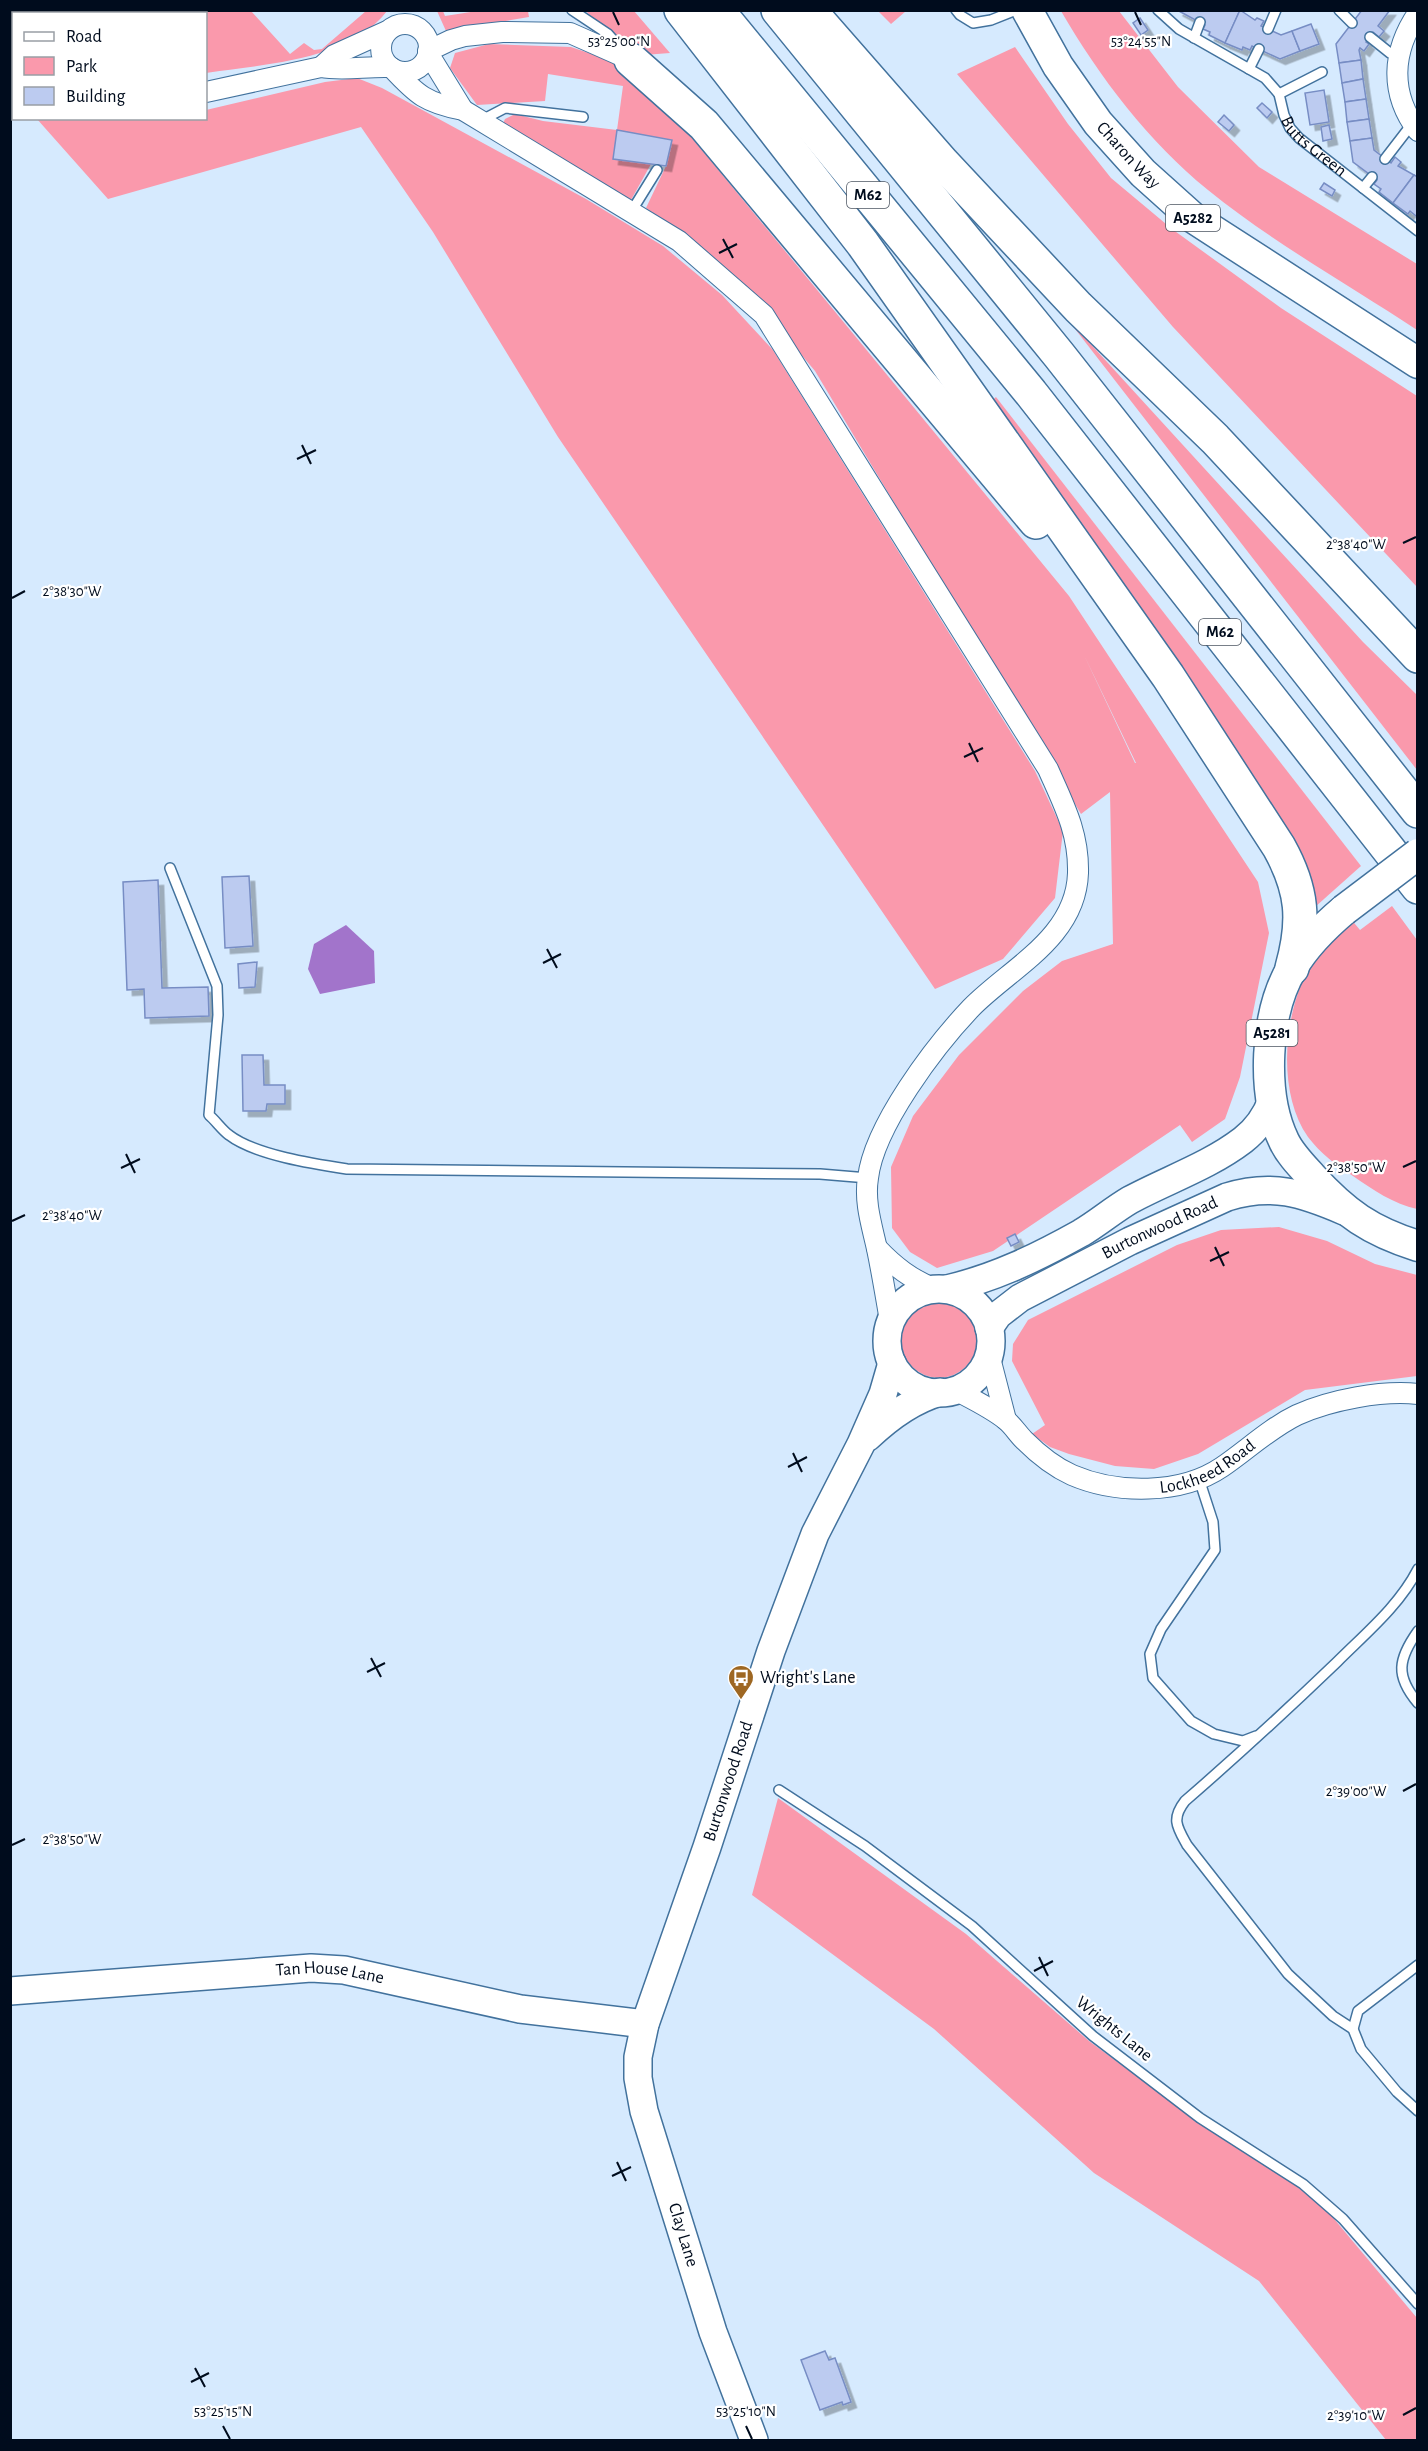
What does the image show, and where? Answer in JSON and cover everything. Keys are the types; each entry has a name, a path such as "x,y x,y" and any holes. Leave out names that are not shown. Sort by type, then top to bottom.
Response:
{"highway":[{"path":"681,10 863,244 1168,676 1290,866 1296,882 1301,919 1300,940 1292,968"},
{"name":"M62","path":"717,10 1031,393 1418,887"},
{"name":"M62","path":"778,10 1066,364 1418,811"},
{"path":"809,10 943,163 1070,298 1215,439 1418,656"},
{"path":"631,60 704,125 982,458 1168,676"}],"main road":[{"name":"Charon Way","path":"1028,10 1058,66 1098,123 1151,180 1192,217 1418,363"},
{"name":"A5281","path":"1418,854 1344,910 1316,937 1292,968 1274,1020 1270,1047 1272,1100 1285,1143 1305,1170 1347,1213 1391,1237 1418,1246"}],"street":[{"path":"1415,127 1399,91 1398,56 1404,36 1418,13"},
{"path":"321,67 334,55 402,24 417,27 426,38 428,52 471,116"},
{"path":"387,31 381,45 384,61 414,91 438,106 471,116 679,241 764,315 1048,769 1074,827 1078,874 1073,898 1065,917 1053,936 1038,951 970,1009 927,1063 886,1128 873,1155 867,1178 867,1199 890,1321 887,1342 892,1363 900,1375 912,1385 925,1391 947,1391 976,1376 989,1354"},
{"path":"207,92 321,67 335,70 359,66 391,68 406,72 414,70 425,60 428,52 451,40 502,32 570,33 631,60"},
{"name":"Burtonwood Road","path":"941,1289 975,1283 1010,1269 1082,1232 1130,1201 1231,1148 1253,1131 1266,1114 1272,1100"},
{"name":"Burtonwood Road","path":"989,1328 998,1315 1020,1298 1131,1241 1227,1197 1243,1192 1279,1190 1319,1200 1347,1213"},
{"path":"877,1248 896,1268 912,1279 958,1292 971,1300 982,1312 989,1328 989,1354 1006,1420"},
{"path":"890,1321 908,1298 921,1292 941,1289"},
{"name":"Burtonwood Road","path":"645,2024 707,1847 771,1651 815,1534 861,1444 883,1394 892,1363"},
{"name":"Burtonwood Road","path":"861,1444 904,1408 927,1396 947,1391"},
{"name":"Lockheed Road","path":"947,1391 1006,1420 1048,1461 1072,1475 1096,1483 1142,1488 1172,1486 1199,1479 1221,1468 1257,1440 1297,1415 1359,1396 1418,1394"},
{"name":"Tan House Lane","path":"10,1991 311,1968 344,1970 520,2008 645,2024"},
{"name":"Clay Lane","path":"645,2024 638,2057 638,2078 644,2111 713,2332 754,2440"}],"lane":[{"path":"572,10 608,34 631,60"},
{"path":"956,10 973,23 991,20 1016,10"},
{"name":"Butts Green","path":"1158,10 1179,29 1265,78 1279,94 1284,115 1290,128 1299,138 1416,229"},
{"path":"1268,29 1276,10"},
{"path":"1339,10 1352,23"},
{"path":"1194,38 1200,22"},
{"path":"1370,37 1390,53 1398,56"},
{"path":"1249,69 1259,49"},
{"name":"Butts Green","path":"1279,94 1323,72"},
{"path":"471,116 505,108 583,117"},
{"path":"1385,159 1415,127"},
{"path":"631,212 657,170"},
{"name":"Butts Green","path":"1363,189 1372,177"},
{"path":"170,868 217,986 218,1015 209,1115 229,1136 251,1146 283,1157 347,1169 820,1174 867,1178"},
{"path":"1199,1479 1213,1522 1215,1550 1161,1629 1150,1654 1153,1677 1191,1720 1214,1734 1243,1742 1264,1732"},
{"path":"1418,1569 1408,1588 1383,1617 1264,1732 1185,1801 1177,1811 1176,1826 1187,1845 1288,1974 1333,2016 1353,2029 1361,2049 1397,2092 1418,2111"},
{"path":"1418,1631 1401,1662 1402,1678 1418,1703"},
{"name":"Wrights Lane","path":"778,1790 865,1846 972,1926 1093,2036 1191,2111 1303,2184 1343,2219 1418,2304"},
{"path":"1353,2029 1358,2011 1418,1965"}],"green space":[{"path":"186,10 251,11 290,54 304,43 314,50 322,49 366,11 387,11 371,28 351,41 328,50 279,63 207,73 207,12 186,12"},
{"path":"437,11 443,11 445,16 477,11 528,11 529,17 446,31"},
{"path":"586,11 634,11 670,53 644,55 595,21"},
{"path":"878,11 906,11 891,24"},
{"path":"1061,11 1119,11 1178,87 1259,167 1417,264 1417,330 1258,227 1186,171 1145,129 1109,84"},
{"path":"489,44 571,47 624,65 660,99 1069,596 1258,882 1269,933 1240,1077 1225,1119 1192,1142 1180,1125 993,1251 937,1268 910,1252 892,1228 891,1167 913,1116 959,1055 1023,991 1062,961 1113,944 1110,792 1081,814 815,371 752,296 719,262 646,208 666,166 671,140 617,131 613,159 651,164 631,200 507,134 502,126 505,119 515,114 543,121 617,130 623,86 548,74 545,101 477,105 450,68 455,53","holes":["1084,655 1136,763 1135,763"]},
{"path":"1015,47 1068,124 1111,178 1172,229 1281,308 1417,396 1417,587 1173,327 957,74"},
{"path":"357,78 382,88 586,199 663,246 722,295 773,350 1035,771 1063,831 1055,898 1003,959 935,989 558,437 433,232 361,127 108,199 38,120 207,120 207,110 325,82"},
{"path":"1065,316 1363,642 1417,695 1417,770"},
{"path":"996,397 1361,866 1315,907 988,404"},
{"path":"1392,906 1417,940 1417,1209 1400,1204 1376,1191 1341,1168 1318,1148 1308,1137 1298,1118 1287,1072 1290,1024 1304,978 1314,959 1350,918 1360,930"},
{"path":"1279,1227 1327,1241 1375,1264 1417,1275 1417,1376 1305,1390 1198,1454 1154,1469 1115,1466 1069,1454 1050,1447 1032,1434 1045,1425 1012,1361 1013,1344 1028,1320 1177,1245 1221,1230"},
{"path":"939,1302 953,1305 966,1313 974,1326 977,1340 974,1354 966,1367 953,1375 939,1378 925,1375 912,1367 904,1354 901,1340 904,1326 912,1313 925,1305"},
{"path":"778,1798 966,1934 1089,2041 1200,2123 1293,2183 1330,2214 1417,2318 1417,2440 1386,2440 1259,2281 1094,2173 934,2029 752,1895"}],"shaded area":[{"path":"346,925 374,951 375,983 320,994 308,969 314,944"}],"building":[{"path":"98,10 111,10 110,12 98,12"},
{"path":"1177,10 1240,10 1225,43 1209,35 1210,32 1203,29 1205,25"},
{"path":"1240,10 1255,20 1257,18 1264,21 1261,26 1281,35 1292,31 1300,51 1280,59 1252,46 1250,50 1243,47 1242,50 1225,43"},
{"path":"1362,10 1390,10 1378,26 1384,31 1379,37 1373,32 1366,42 1369,44 1364,51 1360,48 1361,60 1339,63 1336,44"},
{"path":"1140,18 1148,30 1141,35 1133,23"},
{"path":"1311,24 1319,44 1300,51 1292,31"},
{"path":"1361,60 1363,79 1342,83 1339,63"},
{"path":"1363,79 1366,99 1345,102 1342,83"},
{"path":"1324,90 1329,122 1310,125 1305,93"},
{"path":"1366,99 1369,119 1347,122 1345,102"},
{"path":"1262,103 1272,112 1267,118 1257,108"},
{"path":"1224,115 1234,125 1229,131 1218,122"},
{"path":"1369,119 1372,138 1350,141 1347,122"},
{"path":"1329,125 1332,139 1323,141 1321,127"},
{"path":"617,130 672,140 666,166 613,159"},
{"path":"1372,138 1374,150 1391,163 1395,157 1401,162 1398,166 1414,175 1393,203 1379,192 1381,189 1374,184 1377,180 1353,162 1350,141"},
{"path":"1414,175 1418,177 1418,213 1416,216 1410,211 1408,214 1393,203"},
{"path":"1324,183 1335,190 1332,196 1320,189"},
{"path":"249,876 253,946 225,948 222,877"},
{"path":"158,880 162,988 208,987 209,1016 145,1018 144,989 127,990 123,882"},
{"path":"257,962 255,987 239,988 238,964"},
{"path":"242,1055 263,1055 264,1085 285,1085 285,1104 267,1104 266,1111 243,1111"},
{"path":"1015,1234 1019,1242 1011,1246 1007,1238"},
{"path":"825,2351 829,2360 835,2358 851,2402 843,2405 842,2402 820,2410 801,2360"}],"place":[{"name":"Wright's Lane","path":"741,1701"}]}
